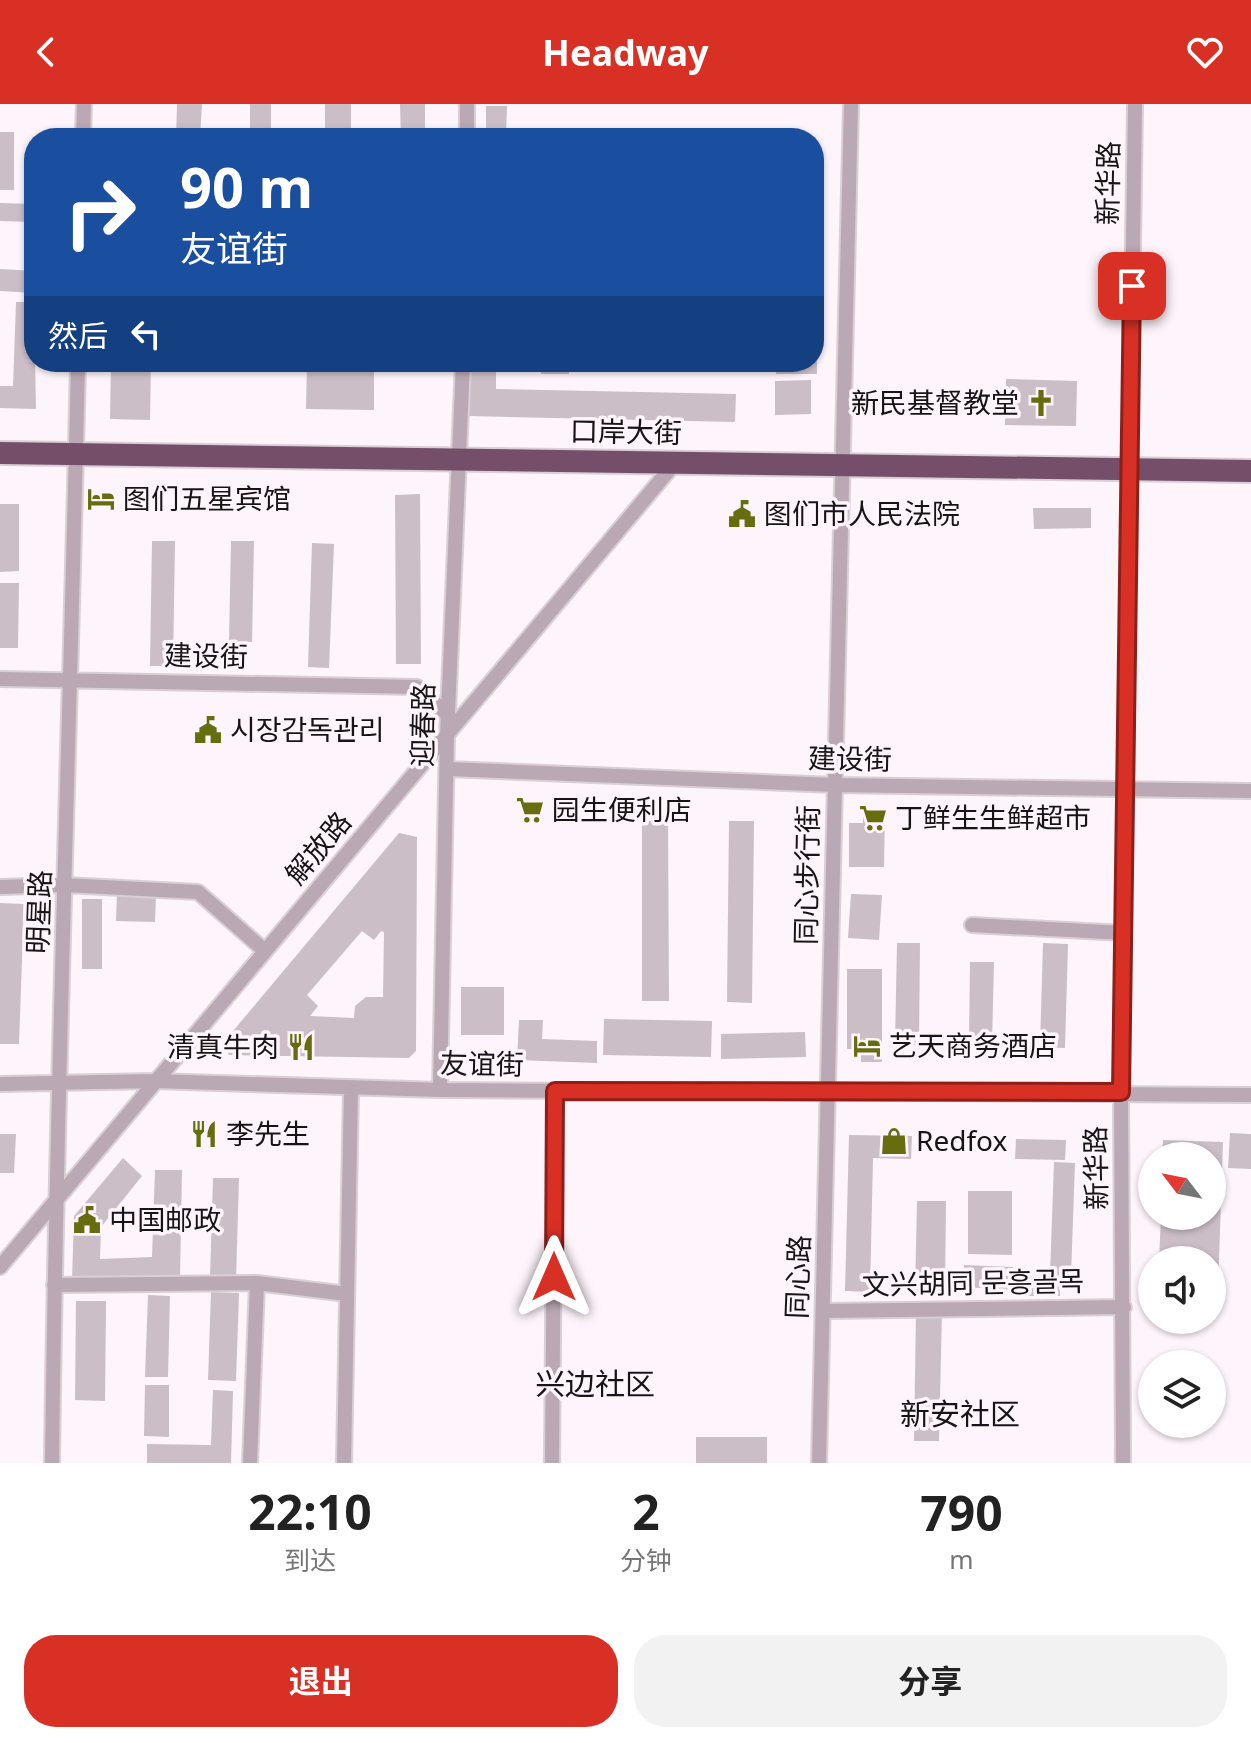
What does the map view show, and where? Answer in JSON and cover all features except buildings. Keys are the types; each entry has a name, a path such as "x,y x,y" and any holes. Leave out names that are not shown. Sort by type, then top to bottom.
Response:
{"highway":[{"name":"口岸大街","path":"0,453 1251,471"}],"street":[{"path":"83,128 84,104"},
{"path":"467,104 467,128"},
{"path":"841,466 851,104"},
{"name":"新华路","path":"1123,1463 1121,1092 1135,104"},
{"name":"明星路","path":"52,1463 54,1203 73,679 78,372"},
{"name":"迎春路","path":"440,1090 447,736 462,460 463,372"},
{"name":"解放路","path":"0,1267 675,463"},
{"name":"同心步行街","path":"831,1093 841,466"},
{"name":"建设街","path":"0,679 417,687 448,715"},
{"name":"建设街","path":"448,769 834,785 1251,791"},
{"path":"0,887 65,885 198,892 265,951"},
{"path":"972,925 1124,933"},
{"name":"友谊街","path":"0,1084 155,1081 440,1090 1251,1095"},
{"path":"344,1463 351,1088"},
{"path":"552,1463 555,1091"},
{"name":"同心路","path":"819,1463 831,1093"},
{"path":"54,1285 257,1283 347,1294"},
{"path":"250,1463 257,1283"},
{"name":"文兴胡同 문흥골목","path":"823,1311 1124,1307"}],"place":[{"name":"新民基督教堂","path":"1041,403"},
{"name":"图们五星宾馆","path":"101,499"},
{"name":"图们市人民法院","path":"742,514"},
{"name":"시장감독관리","path":"208,730"},
{"name":"园生便利店","path":"530,810"},
{"name":"丁鲜生生鲜超市","path":"873,818"},
{"name":"艺天商务酒店","path":"867,1046"},
{"name":"清真牛肉","path":"301,1047"},
{"name":"李先生","path":"204,1134"},
{"name":"Redfox","path":"894,1141"},
{"name":"中国邮政","path":"87,1220"}],"district":[{"name":"兴边社区","path":"595,1385"},
{"name":"新安社区","path":"960,1415"}],"route":[{"path":"554,1277 555,1091 1121,1092 1132,286"}]}
